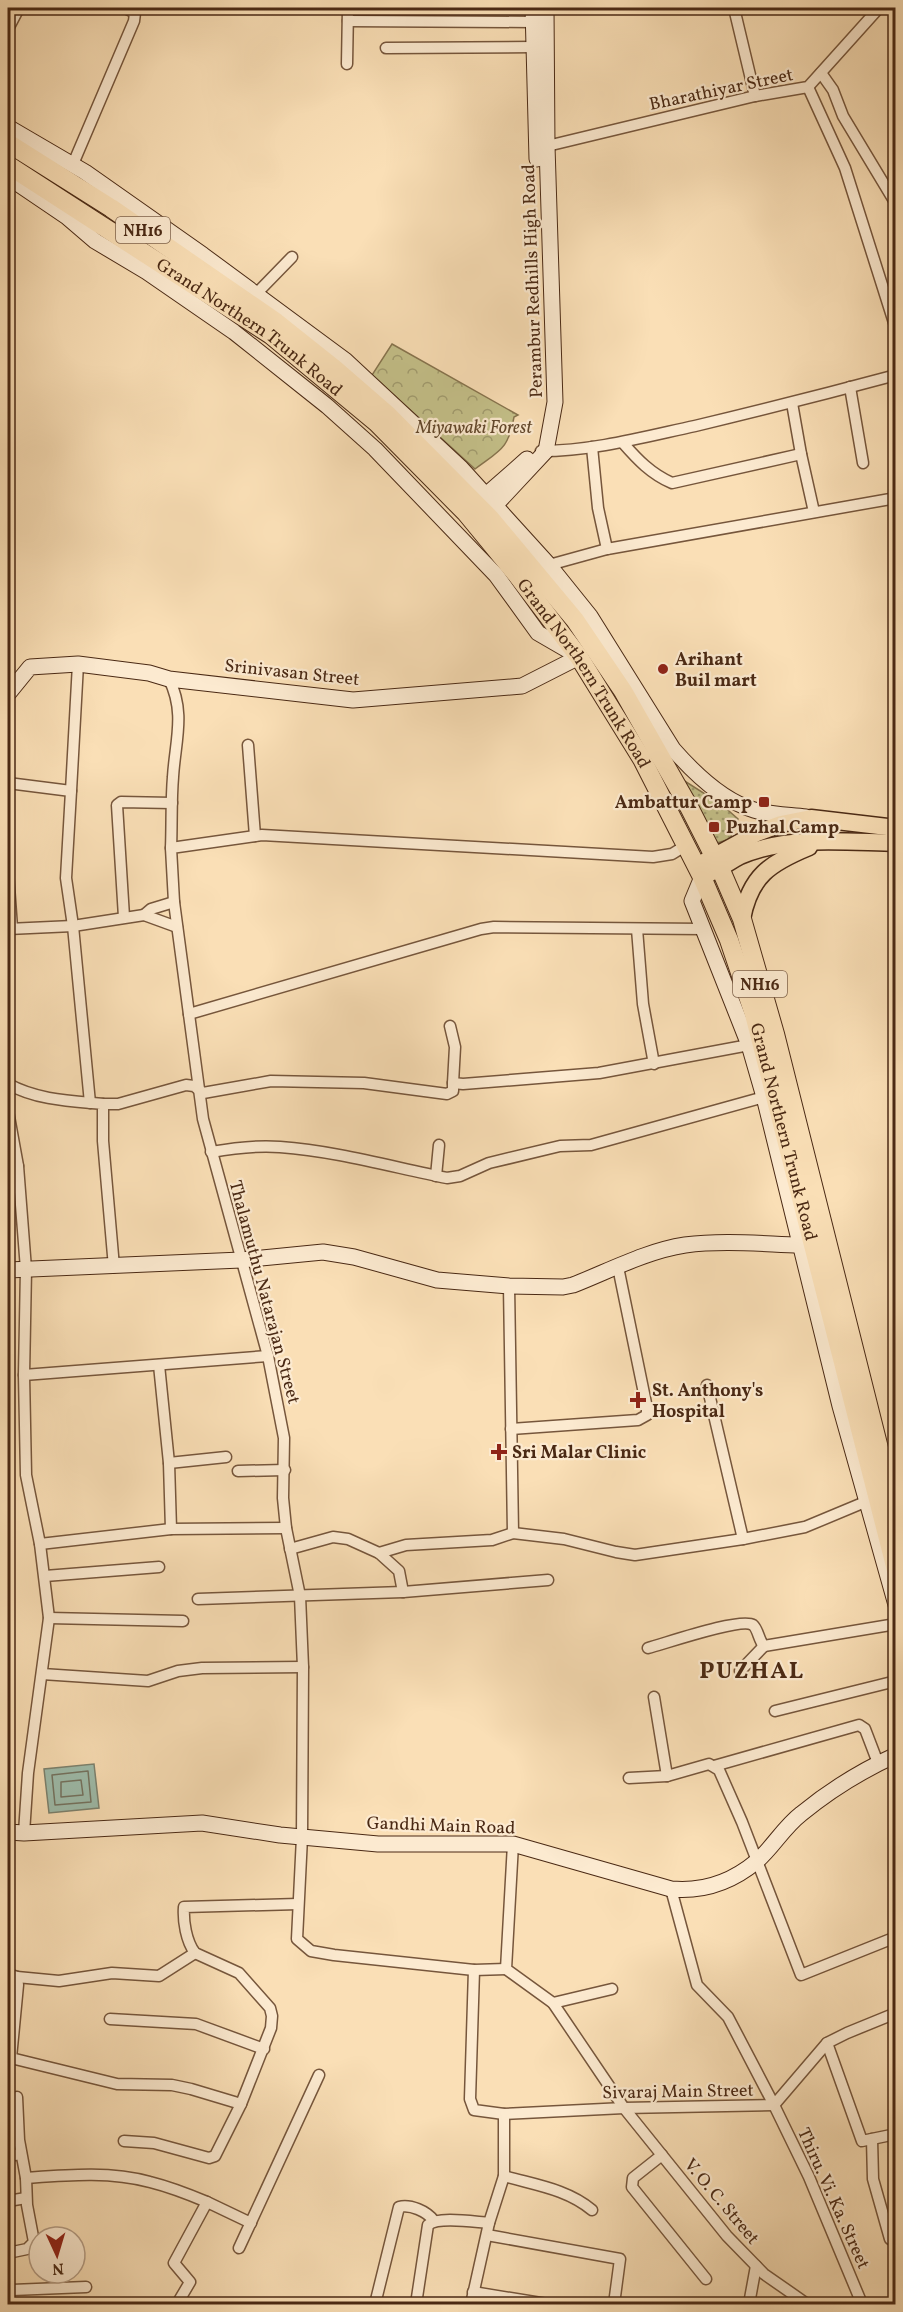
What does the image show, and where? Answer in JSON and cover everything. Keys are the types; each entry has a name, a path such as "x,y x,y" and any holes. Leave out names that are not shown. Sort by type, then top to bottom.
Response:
{"highway":[{"name":"Grand Northern Trunk Road","path":"8,143 111,208 276,322 388,415 481,509 575,620 623,691 684,798 742,919 775,1034 896,1516"},
{"name":"Grand Northern Trunk Road","path":"8,165 271,335 481,509 579,657 642,759 699,872 729,940 757,1024 896,1570"}],"main road":[{"path":"717,863 757,833 782,824 812,818 896,828"},
{"path":"699,872 717,863 741,856 780,845 806,841 896,843"},
{"path":"742,919 746,898 766,869 791,854 827,842"}],"street":[{"path":"8,28 19,8"},
{"path":"73,164 134,21 135,13 125,8"},
{"path":"347,64 348,8"},
{"name":"Perambur Redhills High Road","path":"542,148 546,8"},
{"path":"734,8 755,96"},
{"name":"Bharathiyar Street","path":"542,148 755,96 808,87 879,8"},
{"path":"348,21 533,15"},
{"name":"Perambur Redhills High Road","path":"533,15 555,402 542,451"},
{"path":"386,48 534,47"},
{"path":"821,73 833,90 843,116 896,204"},
{"path":"808,87 845,168 896,329"},
{"path":"8,127 73,164 345,360 461,468 481,509 549,565 590,616 673,749 688,767 727,797 754,810 812,818"},
{"path":"8,177 67,216 95,241 147,272 234,332 327,406 375,449 496,575 538,633 579,657"},
{"path":"256,294 292,257"},
{"path":"481,509 542,451 623,442 792,403 896,375"},
{"path":"850,387 863,463"},
{"path":"792,403 814,512"},
{"path":"623,442 639,462 672,483 801,454"},
{"path":"592,447 598,508 608,549"},
{"path":"549,565 608,549 896,498"},
{"name":"Srinivasan Street","path":"8,694 30,667 78,664 149,673 169,679 353,700 522,687 579,657"},
{"path":"78,664 66,878 73,926 90,1103"},
{"name":"Thalamuthu Natarajan Street","path":"169,679 176,698 179,723 179,737 172,775 171,848 174,902 203,1119 268,1356 284,1438 283,1498 286,1528 300,1596 303,1667 302,1837 297,1939 311,1951 474,1970"},
{"path":"248,745 255,836"},
{"path":"8,783 71,791"},
{"path":"124,918 117,805 121,802 172,803"},
{"path":"171,848 255,836 361,839 653,856 672,854 685,846"},
{"path":"8,872 10,929 73,926 144,915 177,927"},
{"path":"699,872 692,901 749,1045 866,1502 896,1605"},
{"path":"144,915 151,909 174,902"},
{"path":"189,1014 481,929 494,927 704,929"},
{"path":"638,928 643,1004 654,1064"},
{"path":"8,1084 32,1095 103,1104 118,1104 186,1085 194,1086 203,1093 271,1080 364,1083 447,1094 453,1091 455,1047 450,1026"},
{"path":"453,1083 537,1080 600,1073 749,1045"},
{"path":"211,1152 240,1147 279,1146 332,1154 447,1178 460,1176 489,1164 560,1146 591,1145 764,1097"},
{"path":"103,1104 114,1267"},
{"path":"8,1111 26,1269 24,1376 26,1475 40,1544 49,1618 28,1773 24,1833"},
{"path":"436,1176 439,1145"},
{"path":"8,1270 241,1260 323,1252 354,1257 437,1280 509,1286 563,1287 661,1250 685,1245 708,1243 800,1245"},
{"path":"511,1429 638,1420 647,1414 618,1267"},
{"path":"509,1286 513,1533"},
{"path":"24,1376 268,1356"},
{"path":"159,1365 169,1463 171,1529"},
{"path":"707,1385 743,1539"},
{"path":"169,1463 226,1457"},
{"path":"238,1471 285,1470"},
{"path":"379,1553 406,1545 492,1540 513,1533 564,1539 635,1555 806,1527 866,1502"},
{"path":"40,1544 171,1529 286,1528"},
{"path":"290,1549 333,1537 348,1539 379,1553 399,1571 403,1592"},
{"path":"45,1576 159,1567"},
{"path":"198,1599 403,1592 548,1580"},
{"path":"49,1618 183,1621"},
{"path":"648,1648 719,1627 748,1624 754,1626 764,1646"},
{"path":"740,1671 764,1646 896,1624"},
{"path":"42,1674 148,1681 178,1671 222,1667 303,1667"},
{"path":"775,1711 896,1681"},
{"path":"654,1697 667,1776"},
{"path":"714,1766 859,1725 864,1729 878,1763"},
{"name":"Gandhi Main Road","path":"8,1832 202,1823 302,1837 378,1844 513,1844 671,1889 689,1891 712,1887 730,1879 757,1861 801,1814 878,1763 896,1755"},
{"path":"629,1778 667,1776 709,1764 719,1770 742,1822 801,1975 896,1937"},
{"path":"506,1969 513,1844"},
{"name":"Thiru. Vi. Ka. Street","path":"671,1889 697,1985 728,2017 809,2177 862,2304"},
{"path":"124,2141 154,2143 213,2158 218,2154 241,2104 271,2028 270,2008 239,1973 195,1953 187,1940 184,1907 298,1904"},
{"path":"12,1976 59,1981 112,1973 159,1976 195,1953"},
{"path":"474,1970 506,1969 553,2003 612,1989"},
{"name":"Sivaraj Main Street","path":"474,1970 470,2098 474,2110 504,2114 624,2108 774,2106 827,2043 896,2013"},
{"path":"12,1976 18,1985 9,2059 117,2084 172,2085 241,2104"},
{"name":"V. O. C. Street","path":"553,2003 624,2108 727,2236 756,2266 807,2304"},
{"path":"110,2019 196,2024 264,2049"},
{"path":"827,2043 862,2141 896,2134"},
{"path":"239,2248 319,2075"},
{"path":"8,2253 27,2249 34,2242 26,2198 17,2097"},
{"path":"471,2304 489,2223 504,2176 504,2114"},
{"path":"872,2139 873,2179 890,2239"},
{"path":"8,2156 21,2154"},
{"path":"662,2155 633,2178 632,2187 706,2279"},
{"path":"26,2178 86,2174 127,2178 168,2187 252,2223"},
{"path":"504,2176 563,2192 579,2199 592,2210"},
{"path":"8,2200 26,2198"},
{"path":"177,2304 190,2282 174,2263 207,2202"},
{"path":"375,2304 399,2207 405,2205 421,2211 430,2215 434,2221"},
{"path":"416,2304 428,2225 434,2221 489,2223"},
{"path":"487,2235 620,2259 614,2304"},
{"path":"750,2304 756,2266"},
{"path":"8,2296 12,2290 86,2287"},
{"path":"472,2292 548,2304"}],"green space":[{"name":"Miyawaki Forest","path":"392,344 518,415 514,417 509,436 502,448 475,469 372,375"},
{"path":"683,780 721,804 738,819 730,839 717,843"}],"water":[{"path":"94,1764 99,1808 49,1813 44,1769"}],"place":[{"name":"Arihant Buil mart","path":"663,669"},
{"name":"Ambattur Camp","path":"764,802"},
{"name":"Puzhal Camp","path":"714,827"},
{"name":"St. Anthony's Hospital","path":"638,1400"},
{"name":"Sri Malar Clinic","path":"499,1452"}],"district":[{"name":"PUZHAL","path":"752,1670"}]}
